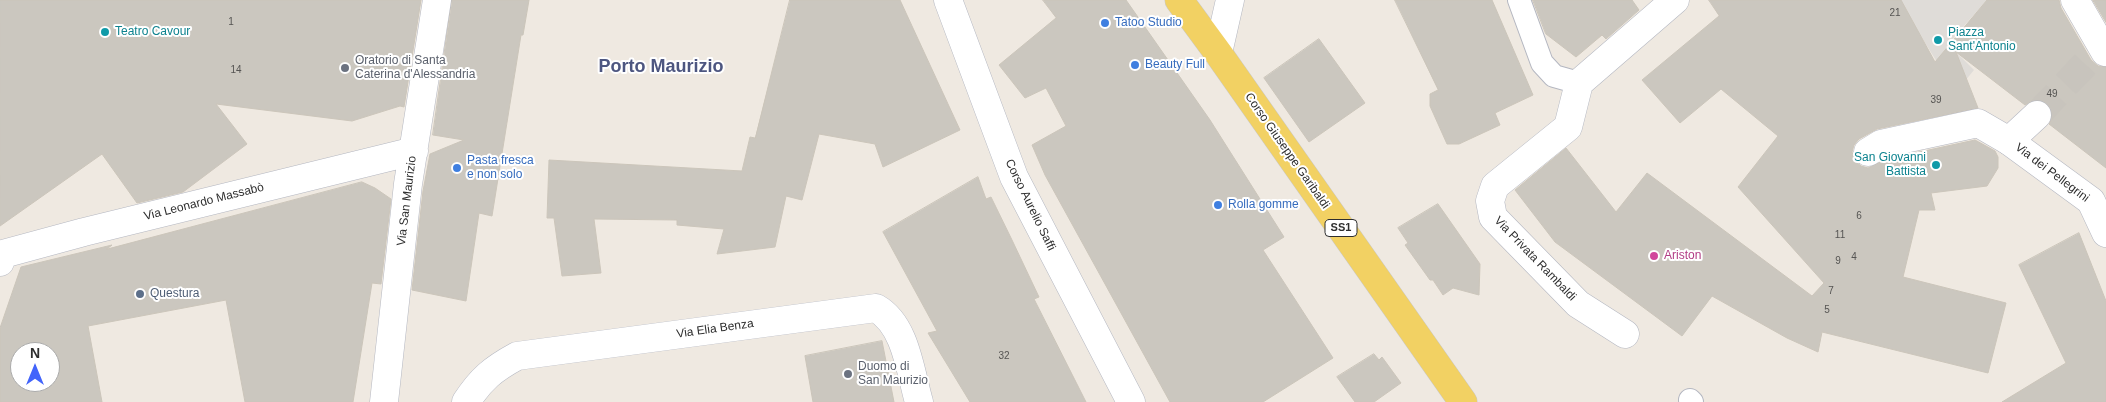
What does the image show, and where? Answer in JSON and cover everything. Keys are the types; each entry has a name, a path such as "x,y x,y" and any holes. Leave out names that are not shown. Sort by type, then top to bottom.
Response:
{"main road":[{"name":"Corso Giuseppe Garibaldi","path":"1179,0 1463,402"}],"street":[{"name":"Via San Maurizio","path":"384,402 408,184 437,0"},
{"name":"Corso Aurelio Saffi","path":"948,0 1014,177 1131,402"},
{"path":"1218,53 1230,0"},
{"path":"1579,83 1676,0"},
{"path":"2075,0 2100,54"},
{"name":"Via Privata Rambaldi","path":"1579,83 1568,127 1495,186 1490,201 1493,217 1578,304 1625,334"},
{"path":"2009,141 2038,115"},
{"name":"Via dei Pellegrini","path":"1868,152 1881,144 1978,123 2009,141 2091,201 2106,233"},
{"name":"Via Leonardo Massabò","path":"0,262 3,254 62,238 414,151"},
{"name":"Via Elia Benza","path":"466,402 478,384 493,369 517,356 876,308 885,313 901,339 919,402"}],"lane":[{"path":"1519,0 1542,63 1554,76 1579,83"}],"shaded area":[{"name":"Piazza Sant'Antonio","path":"1887,0 1987,0 1948,44 1974,70 1965,81 1953,87 1920,35"}],"building":[{"path":"0,0 421,0 404,107 400,106 352,121 216,104 247,144 183,192 137,203 102,154 0,226"},
{"path":"452,0 529,0 523,35 521,35 492,216 479,213 466,301 412,290 423,191 430,154 464,140 433,135"},
{"path":"790,0 900,0 960,130 883,167 875,144 819,134 802,200 786,196 775,247 717,254 724,229 677,225 677,220 594,219 601,273 562,276 554,218 547,218 549,160 742,171 750,137 755,138"},
{"path":"1043,0 1126,0 1210,120 1284,237 1263,250 1333,358 1263,402 1170,402 1045,175 1032,145 1066,126 1046,88 1025,98 999,65 1056,18"},
{"path":"1395,0 1492,0 1533,95 1495,113 1500,125 1459,144 1447,144 1430,106 1430,94 1438,90"},
{"path":"1533,0 1632,0 1639,10 1606,39 1602,35 1576,57 1546,34"},
{"path":"1709,0 1901,0 1935,62 1987,0 2059,0 2061,8 2091,60 2098,66 2106,67 2106,168 2049,124 2052,119 2052,112 2048,104 2042,100 2034,100 2025,105 1956,52 1978,108 1877,129 1859,139 1854,145 1852,152 1855,161 1861,166 1868,168 1887,159 1975,140 1995,151 1998,157 1998,168 1987,186 1931,193 1935,210 1919,210 1903,277 2006,303 1988,373 1822,332 1818,352 1787,338 1712,296 1682,336 1555,242 1515,190 1566,148 1616,212 1647,173 1812,296 1824,283 1738,187 1778,136 1721,89 1680,123 1642,80 1719,16"},
{"path":"2093,0 2106,0 2106,22"},
{"path":"1319,39 1365,103 1309,142 1264,78"},
{"path":"978,177 986,199 991,197 1012,240 1039,297 1034,299 1086,402 970,402 928,333 937,331 883,232"},
{"name":"Questura","path":"362,182 375,188 391,199 381,284 372,283 353,402 245,402 226,300 88,326 102,402 0,402 0,328 21,267 112,245 107,249"},
{"path":"1438,204 1480,264 1479,295 1453,288 1443,295 1405,245 1408,243 1398,228"},
{"path":"2079,233 2106,301 2106,402 2002,402 2066,363 2019,265"},
{"name":"Duomo di San Maurizio","path":"882,341 894,402 813,402 805,356"},
{"path":"1374,354 1379,360 1382,357 1401,383 1374,402 1355,402 1337,377"}],"tunnel":[{"path":"2037,115 2090,59"}],"place":[{"name":"Tatoo Studio","path":"1105,23"},
{"name":"Teatro Cavour","path":"105,32"},
{"name":"Piazza Sant'Antonio","path":"1938,40"},
{"name":"Beauty Full","path":"1135,65"},
{"name":"Oratorio di Santa Caterina d'Alessandria","path":"345,68"},
{"name":"San Giovanni Battista","path":"1936,165"},
{"name":"Pasta fresca e non solo","path":"457,168"},
{"name":"Rolla gomme","path":"1218,205"},
{"name":"Ariston","path":"1654,256"},
{"name":"Questura","path":"140,294"},
{"name":"Duomo di San Maurizio","path":"848,374"}],"district":[{"name":"Porto Maurizio","path":"661,67"}]}
